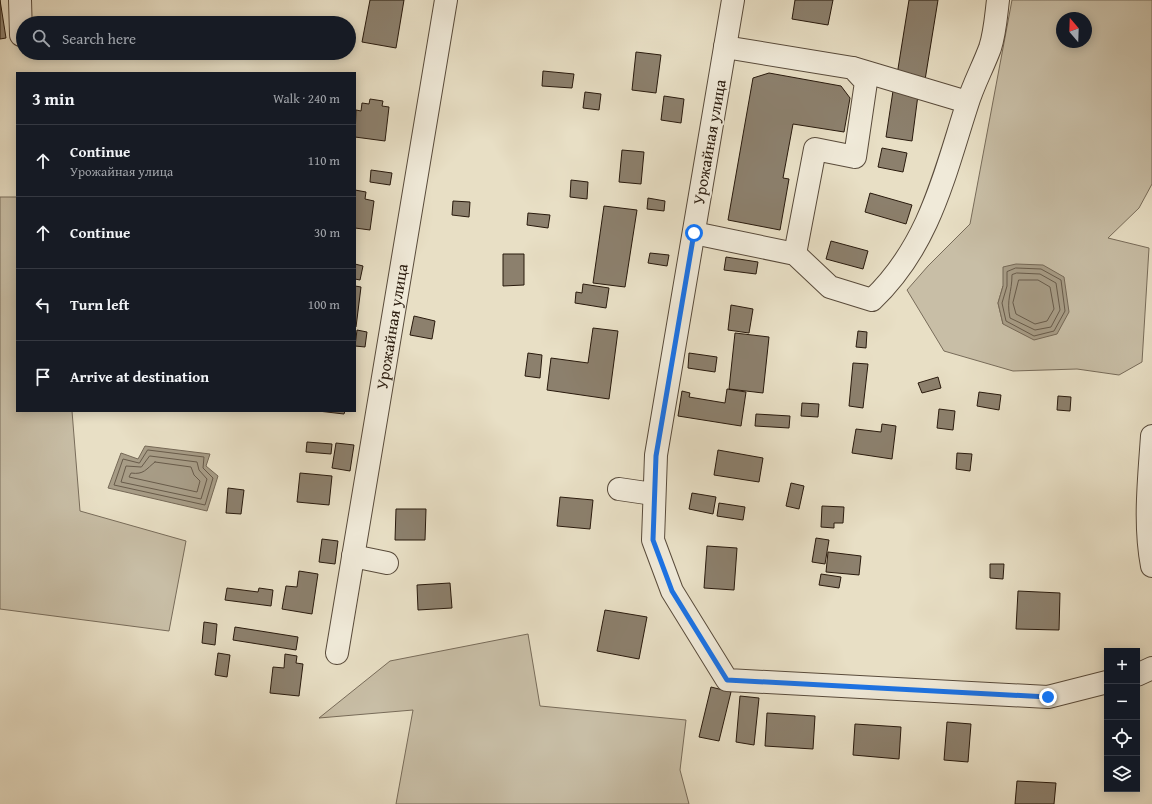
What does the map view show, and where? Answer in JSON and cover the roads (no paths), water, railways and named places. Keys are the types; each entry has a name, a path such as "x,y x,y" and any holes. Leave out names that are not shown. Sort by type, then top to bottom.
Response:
{"street":[{"path":"20,0 20,16"},
{"name":"Урожайная улица","path":"337,653 446,0"},
{"name":"Урожайная улица","path":"733,0 656,456 653,494 653,540 672,591 727,680 1048,697 1104,683"},
{"path":"694,233 795,254 830,286 872,300 890,283 914,247 933,211 967,102 990,47 998,0"},
{"path":"725,46 853,68 967,102"},
{"path":"795,254 815,149 855,157 866,82 853,68"},
{"path":"1152,436 1148,507 1149,550 1152,566"},
{"path":"619,489 653,494"},
{"path":"353,556 387,562"},
{"path":"1140,674 1152,668"}],"water":[{"path":"1016,264 1043,265 1064,277 1069,312 1057,334 1034,340 1003,324 998,303 1003,286 1003,267"},
{"path":"145,446 210,454 206,466 218,476 207,511 108,488 121,453 138,459"}]}
